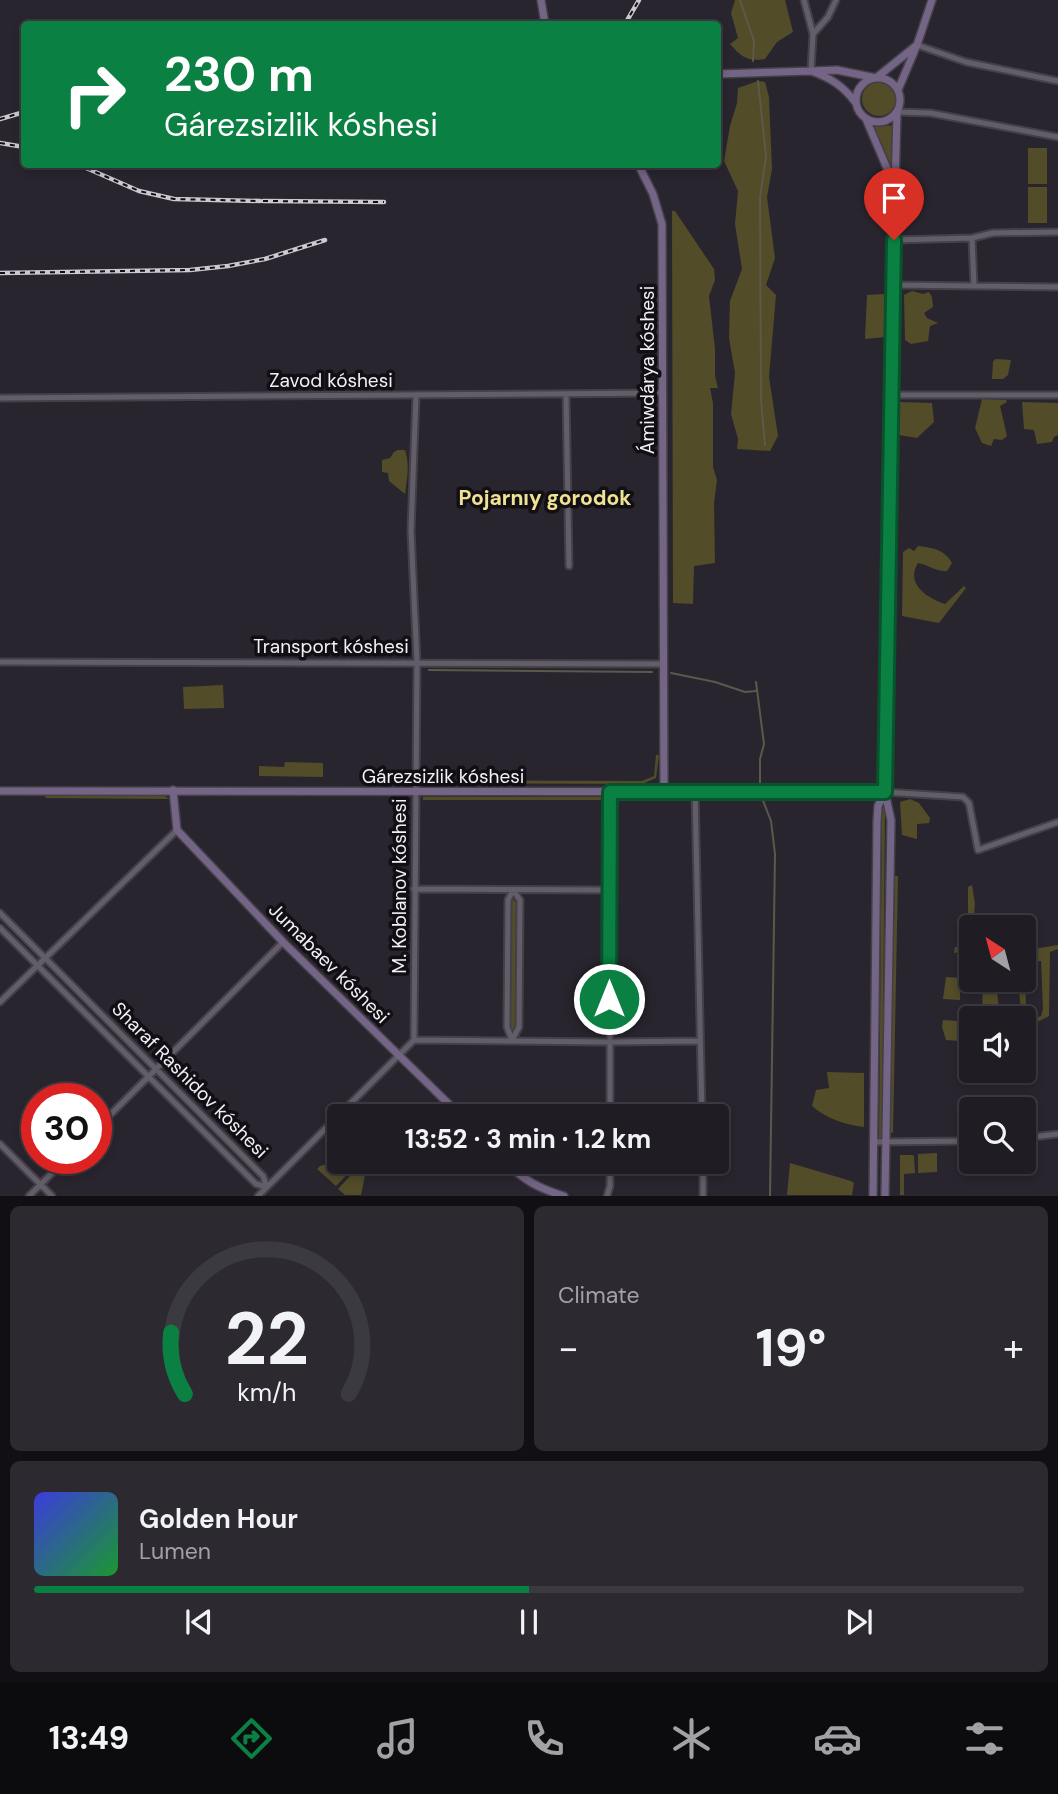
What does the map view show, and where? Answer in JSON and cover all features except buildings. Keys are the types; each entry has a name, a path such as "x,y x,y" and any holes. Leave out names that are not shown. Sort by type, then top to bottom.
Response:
{"street":[{"path":"541,0 544,21"},
{"path":"804,0 813,34 811,71"},
{"path":"813,34 828,16 836,0"},
{"path":"885,1195 891,820 885,792 897,112 900,101 898,90 932,0"},
{"path":"856,103 859,90 869,80 876,78 917,45"},
{"path":"917,45 966,62 1058,81"},
{"path":"721,74 837,70 889,81 898,90"},
{"path":"811,71 832,78 856,103 866,119 895,187"},
{"path":"866,119 873,122 887,121 897,112 930,113 1058,136"},
{"name":"Ámiwdárya kóshesi","path":"640,168 653,194 662,224 664,791"},
{"path":"894,240 972,238 993,233 1058,232"},
{"path":"972,238 974,286"},
{"path":"893,285 1058,286"},
{"name":"Zavod kóshesi","path":"0,398 662,393"},
{"path":"566,394 569,566"},
{"path":"891,395 1058,395"},
{"name":"M. Koblanov kóshesi","path":"414,1040 418,662 411,531 416,396"},
{"name":"Transport kóshesi","path":"0,662 663,664"},
{"path":"0,1002 177,830 173,790"},
{"name":"Gárezsizlik kóshesi","path":"0,791 885,792"},
{"path":"695,791 702,1104"},
{"path":"610,792 610,1104"},
{"path":"885,792 962,797 969,803 978,850 1058,822"},
{"path":"873,1195 877,822 878,806 885,792"},
{"name":"Jumabaev kóshesi","path":"177,830 283,942 449,1104"},
{"path":"414,889 608,890"},
{"path":"512,1040 519,1027 520,900 513,890"},
{"path":"512,1040 507,1027 508,900 513,890"},
{"name":"Sharaf Rashidov kóshesi","path":"0,913 263,1177 267,1187"},
{"name":"Sharaf Rashidov kóshesi","path":"0,928 256,1184 267,1187"},
{"path":"112,1113 283,942"},
{"path":"258,1195 414,1040 700,1041"},
{"path":"1036,1137 1058,1134"},
{"path":"873,1142 959,1141"},
{"path":"0,1144 51,1195"},
{"path":"29,1195 50,1174"},
{"path":"519,1174 546,1190 564,1195"},
{"path":"607,1195 610,1174"},
{"path":"703,1195 704,1174"}],"shaded area":[{"path":"735,0 785,0 793,32 777,42 765,59 745,58 730,44 738,38 731,13"},
{"path":"758,81 765,82 769,97 772,169 767,197 775,258 766,285 776,295 769,377 778,436 770,451 737,449 738,439 731,414 735,373 729,338 730,301 742,269 735,224 738,191 724,161 738,88"},
{"path":"879,82 891,87 896,99 891,111 879,116 867,111 862,99 867,87"},
{"path":"894,125 891,166 874,127"},
{"path":"1028,148 1047,148 1047,184 1028,184"},
{"path":"1028,187 1047,187 1047,223 1028,223"},
{"path":"672,211 675,211 714,269 715,280 709,296 718,388 710,388 713,403 713,467 717,480 714,503 715,563 694,566 693,604 673,603"},
{"path":"912,291 923,294 929,292 933,307 924,313 927,318 938,323 930,326 928,341 911,344 905,340 904,295"},
{"path":"884,294 885,337 865,339 867,295"},
{"path":"1011,360 1008,375 1003,379 992,379 993,361"},
{"path":"982,399 1007,402 1000,406 1007,436 1002,440 994,439 991,446 982,443 975,428"},
{"path":"900,402 932,403 934,422 917,438 899,435"},
{"path":"1022,402 1058,403 1058,435 1052,442 1037,444 1034,430 1024,429"},
{"path":"398,450 405,450 407,456 405,494 389,481 388,473 382,472 382,460 390,458"},
{"path":"918,546 942,552 952,563 947,571 943,571 918,563 914,577 916,584 925,594 945,604 964,586 966,588 939,623 902,616 903,552 909,548 914,551"},
{"path":"223,685 224,708 184,709 183,687"},
{"path":"656,755 659,755 656,778 642,784 421,783 421,780 642,781 654,776"},
{"path":"285,762 323,763 323,777 259,776 259,766 284,767"},
{"path":"46,795 165,796 169,799 45,798"},
{"path":"423,797 604,797 604,800 423,800"},
{"path":"910,799 919,803 930,818 929,823 917,824 917,839 902,835 900,802"},
{"path":"882,808 885,808 882,1138 879,1138"},
{"path":"895,876 898,876 893,1133 890,1132"},
{"path":"972,885 974,915 968,915 968,887"},
{"path":"513,899 516,902 516,1028 513,1030 510,902"},
{"path":"1058,945 1058,949 1050,952 1049,1016 1036,1022 1043,1009 1041,961 1036,961 1036,949"},
{"path":"946,977 959,978 960,1000 943,999"},
{"path":"983,992 997,992 999,1006 982,1006"},
{"path":"1019,992 1026,992 1026,1006 1021,1006"},
{"path":"943,1020 959,1021 959,1041 946,1040"},
{"path":"827,1072 864,1073 864,1127 836,1120 812,1106 816,1090 829,1088"},
{"path":"937,1153 937,1172 918,1173 918,1154"},
{"path":"900,1155 914,1157 915,1173 904,1174 904,1195 900,1195"},
{"path":"790,1163 851,1181 854,1183 852,1195 787,1195"},
{"path":"327,1164 327,1174 348,1174 336,1186 317,1169"},
{"path":"352,1174 365,1174 361,1195 345,1195 338,1189"}],"waterway":[{"path":"740,0 754,41 753,61"},
{"path":"758,81 766,156 760,198 761,400 765,445"},
{"path":"429,670 652,672"},
{"path":"671,673 715,682 745,692 756,691"},
{"path":"756,682 764,744 760,759 760,784"},
{"path":"762,798 771,821 775,854 770,1196"}],"railway":[{"path":"627,21 639,0"},
{"path":"0,119 21,113"},
{"path":"0,143 21,146"},
{"path":"86,168 139,191 174,199 260,201"},
{"path":"263,201 384,202"},
{"path":"0,273 190,270 265,259 325,240"}],"district":[{"name":"Pojarnıy gorodok","path":"545,498"}],"route":[{"path":"609,999 610,792 885,792 894,240"}]}
